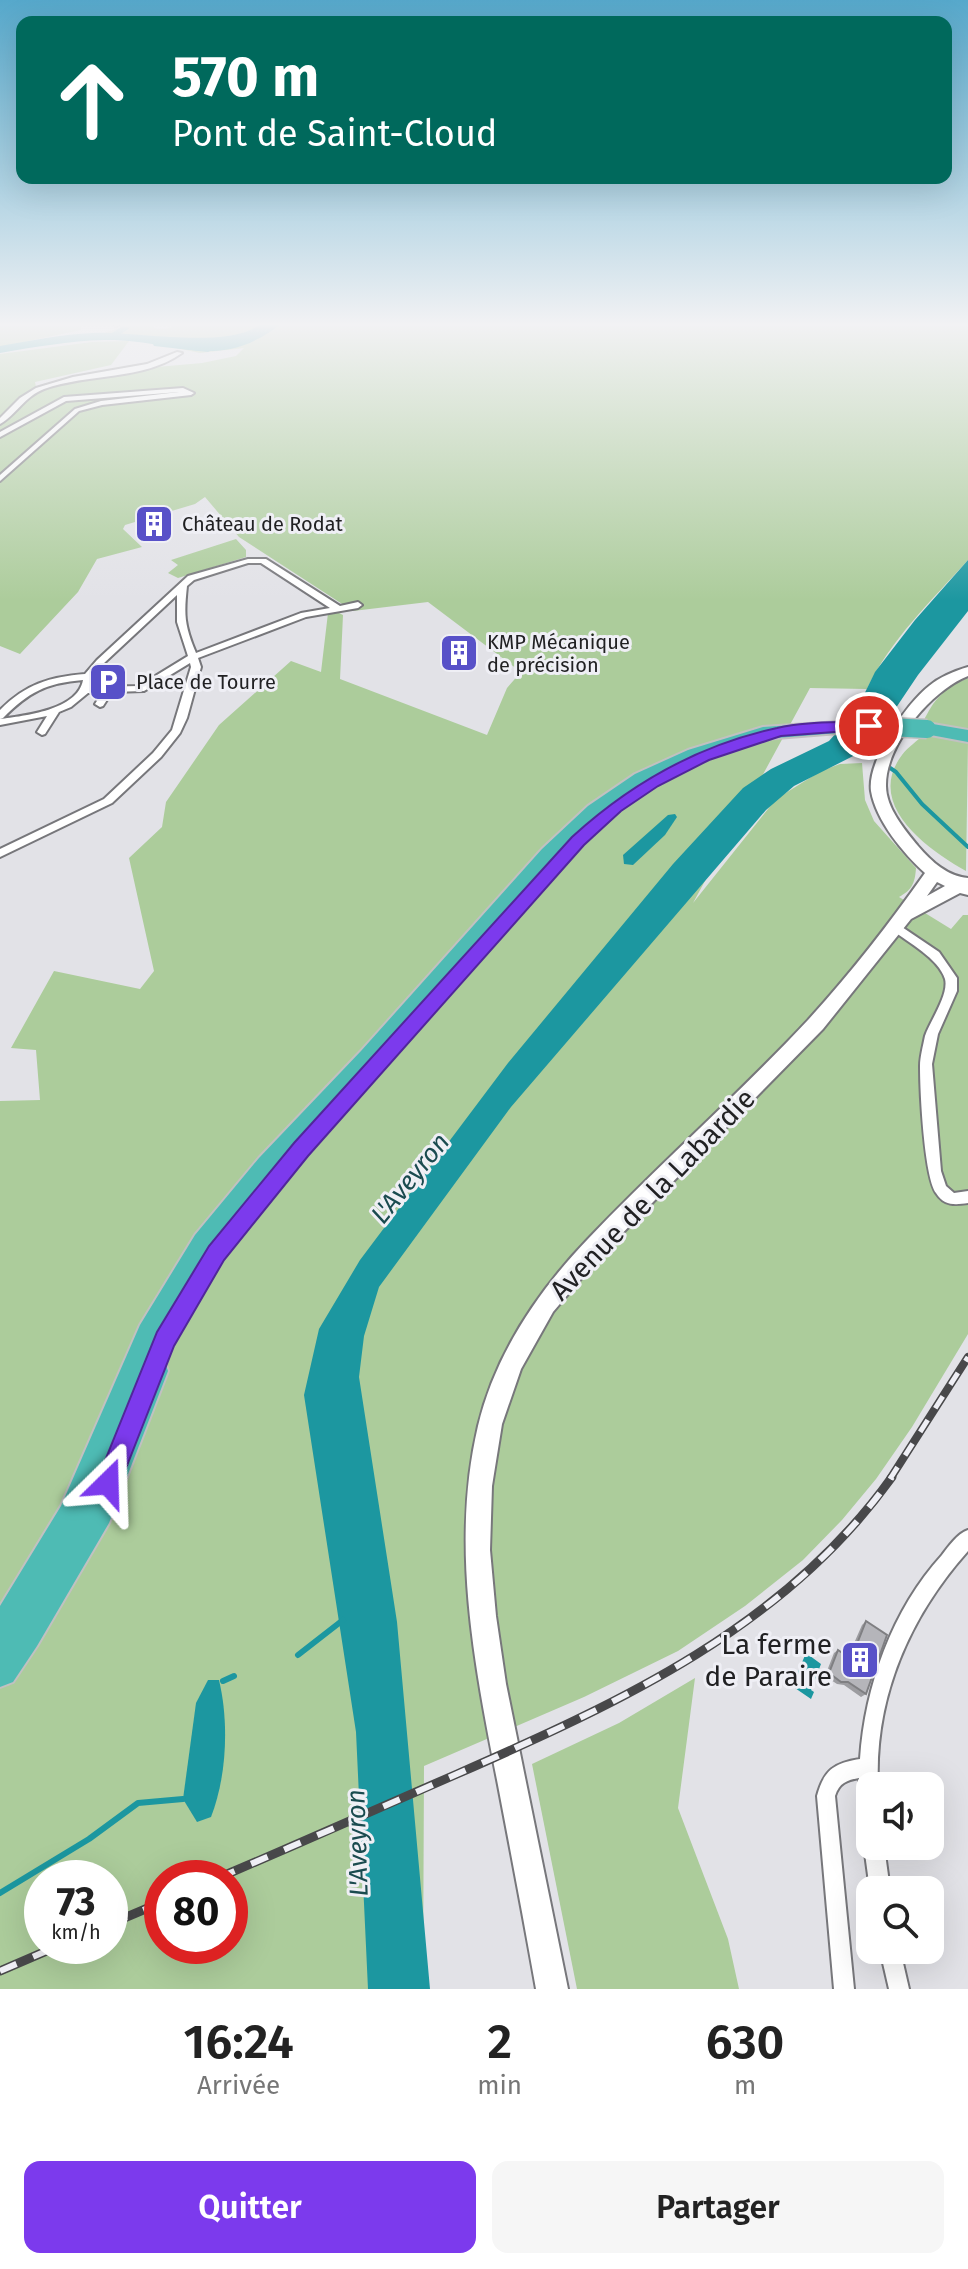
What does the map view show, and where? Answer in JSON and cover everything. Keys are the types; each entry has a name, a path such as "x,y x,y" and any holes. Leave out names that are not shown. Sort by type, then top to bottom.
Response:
{"highway":[{"path":"0,1639 73,1518 151,1335 205,1244 269,1166 370,1058 550,854 595,811 668,765 779,731 840,726 927,729 966,736"},
{"path":"0,1669 25,1634 97,1511 165,1340 217,1253 301,1150 578,841 615,807 653,782 742,740"}],"street":[{"path":"0,435 36,415"},
{"path":"0,479 69,415"},
{"path":"0,853 108,801 177,731 196,667 179,619 178,604 191,578 255,560 263,561 337,608"},
{"path":"0,722 55,711 77,699 86,690 88,677 158,606 185,586"},
{"path":"86,690 141,689 193,657 286,621 358,605"},
{"path":"966,883 937,874 886,814 879,797 878,783 886,757 930,692 945,680 968,671"},
{"path":"0,716 18,696 32,687 55,679 88,677"},
{"path":"100,704 109,689"},
{"path":"42,732 55,711"},
{"path":"901,832 966,883"},
{"name":"Avenue de la Labardie","path":"552,1989 481,1615 476,1533 478,1498 495,1403 516,1351 557,1288 793,1049 902,921 932,876 937,874"},
{"name":"Avenue de la Labardie","path":"902,921 966,883"},
{"path":"902,921 935,955 951,978 951,991 927,1049 926,1085 936,1181 952,1199 968,1197"},
{"path":"867,1772 868,1740 879,1690 900,1635 938,1571 968,1538"},
{"path":"844,1989 826,1796 832,1778 837,1774 867,1768"},
{"path":"893,1964 899,1989"}],"green space":[{"path":"0,415 968,415 968,560 900,637 867,689 810,688 693,903 776,799 821,771 840,764 862,763 865,800 874,821 916,868 912,886 899,897 951,929 963,915 968,915 968,1334 912,1427 876,1479 803,1560 745,1606 678,1651 584,1697 424,1766 423,1989 0,1989 0,1101 40,1100 36,1050 11,1048 54,971 140,989 154,971 129,858 162,827 166,802 219,725 291,661 321,672 328,613 343,615 340,679 487,735 507,688 521,672 428,602 353,611 239,537 205,497 195,504 125,525 123,529 142,547 97,559 78,592 20,654 0,646"},
{"path":"236,539 246,550 246,557 178,578 168,573 178,565 171,560"},
{"path":"968,678 968,731 923,722 941,695"},
{"path":"925,734 968,741 966,871 919,838 896,808 891,791 892,773 904,752"},
{"path":"695,1678 678,1808 728,1939 739,1989 577,1989 532,1764 619,1723"}],"water":[{"path":"968,560 968,611 918,675 869,748 794,786 766,810 511,1107 379,1287 364,1336 359,1377 397,1622 430,1989 368,1989 356,1732 304,1395 319,1329 360,1260 508,1063 673,864 743,788 771,769 829,741 856,711 875,672 915,620"},
{"path":"675,814 677,817 665,835 633,865 624,864 623,855 668,815"},
{"path":"806,1653 821,1664 811,1690 814,1692 811,1699 792,1686"},
{"path":"208,1680 219,1680 225,1749 211,1817 197,1822 183,1799 196,1703"}],"building":[{"name":"La ferme de Paraire","path":"866,1621 887,1635 866,1694 829,1673 838,1650 851,1659"}],"waterway":[{"path":"862,749 880,761"},
{"path":"880,761 896,772 922,804 968,847"},
{"path":"298,1655 343,1620"},
{"path":"223,1681 234,1676"},
{"path":"0,1893 89,1839 138,1803 183,1799"}],"railway":[{"path":"890,1479 968,1357"},
{"path":"248,1865 518,1747 638,1688 696,1655 751,1618 802,1577 849,1530 892,1477"},
{"path":"128,1916 144,1910"},
{"path":"0,1971 24,1961"}],"place":[{"name":"Château de Rodat","path":"154,524"},
{"name":"KMP Mécanique de précision","path":"459,653"},
{"name":"Place de Tourre","path":"108,682"},
{"name":"La ferme de Paraire","path":"860,1660"}],"route":[{"path":"108,1483 165,1340 217,1253 301,1150 578,841 615,807 653,782 703,757 779,731 869,726"}],"water label":[{"name":"L'Aveyron","path":"410,1178"},
{"name":"L'Aveyron","path":"357,1843"}]}
